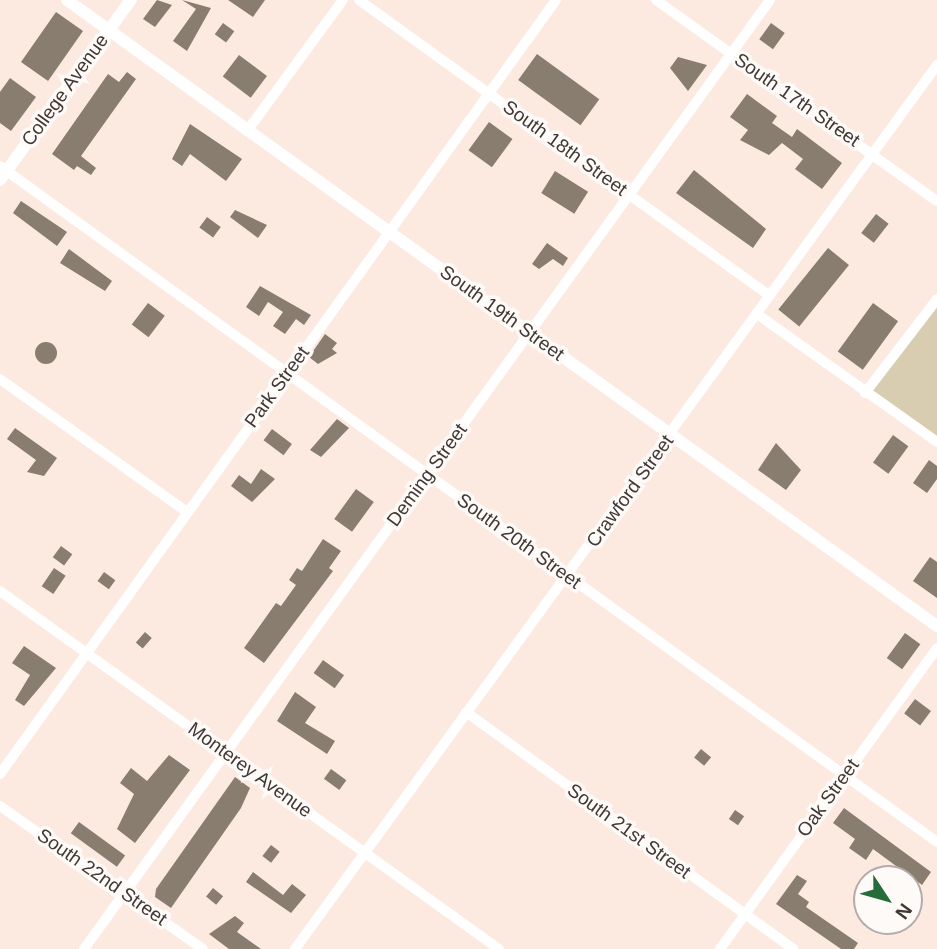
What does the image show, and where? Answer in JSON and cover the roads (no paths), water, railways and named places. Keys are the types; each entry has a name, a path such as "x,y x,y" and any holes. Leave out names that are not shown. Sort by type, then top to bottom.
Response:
{"street":[{"name":"South 19th Street","path":"67,0 937,626"},
{"name":"College Avenue","path":"2,173 131,0"},
{"path":"247,131 343,0"},
{"name":"South 18th Street","path":"359,0 770,296"},
{"name":"Park Street","path":"0,774 186,511 556,0"},
{"name":"South 17th Street","path":"656,0 937,201"},
{"name":"Deming Street","path":"84,949 770,0"},
{"name":"Crawford Street","path":"295,949 672,434 937,65"},
{"name":"South 20th Street","path":"2,173 288,372 937,842"},
{"path":"865,393 937,299"},
{"path":"757,314 937,442"},
{"path":"0,379 186,511"},
{"name":"Monterey Avenue","path":"0,591 499,949"},
{"name":"Oak Street","path":"720,949 937,648"},
{"name":"South 21st Street","path":"466,712 793,949"},
{"name":"South 22nd Street","path":"0,806 126,892 203,949"}]}
